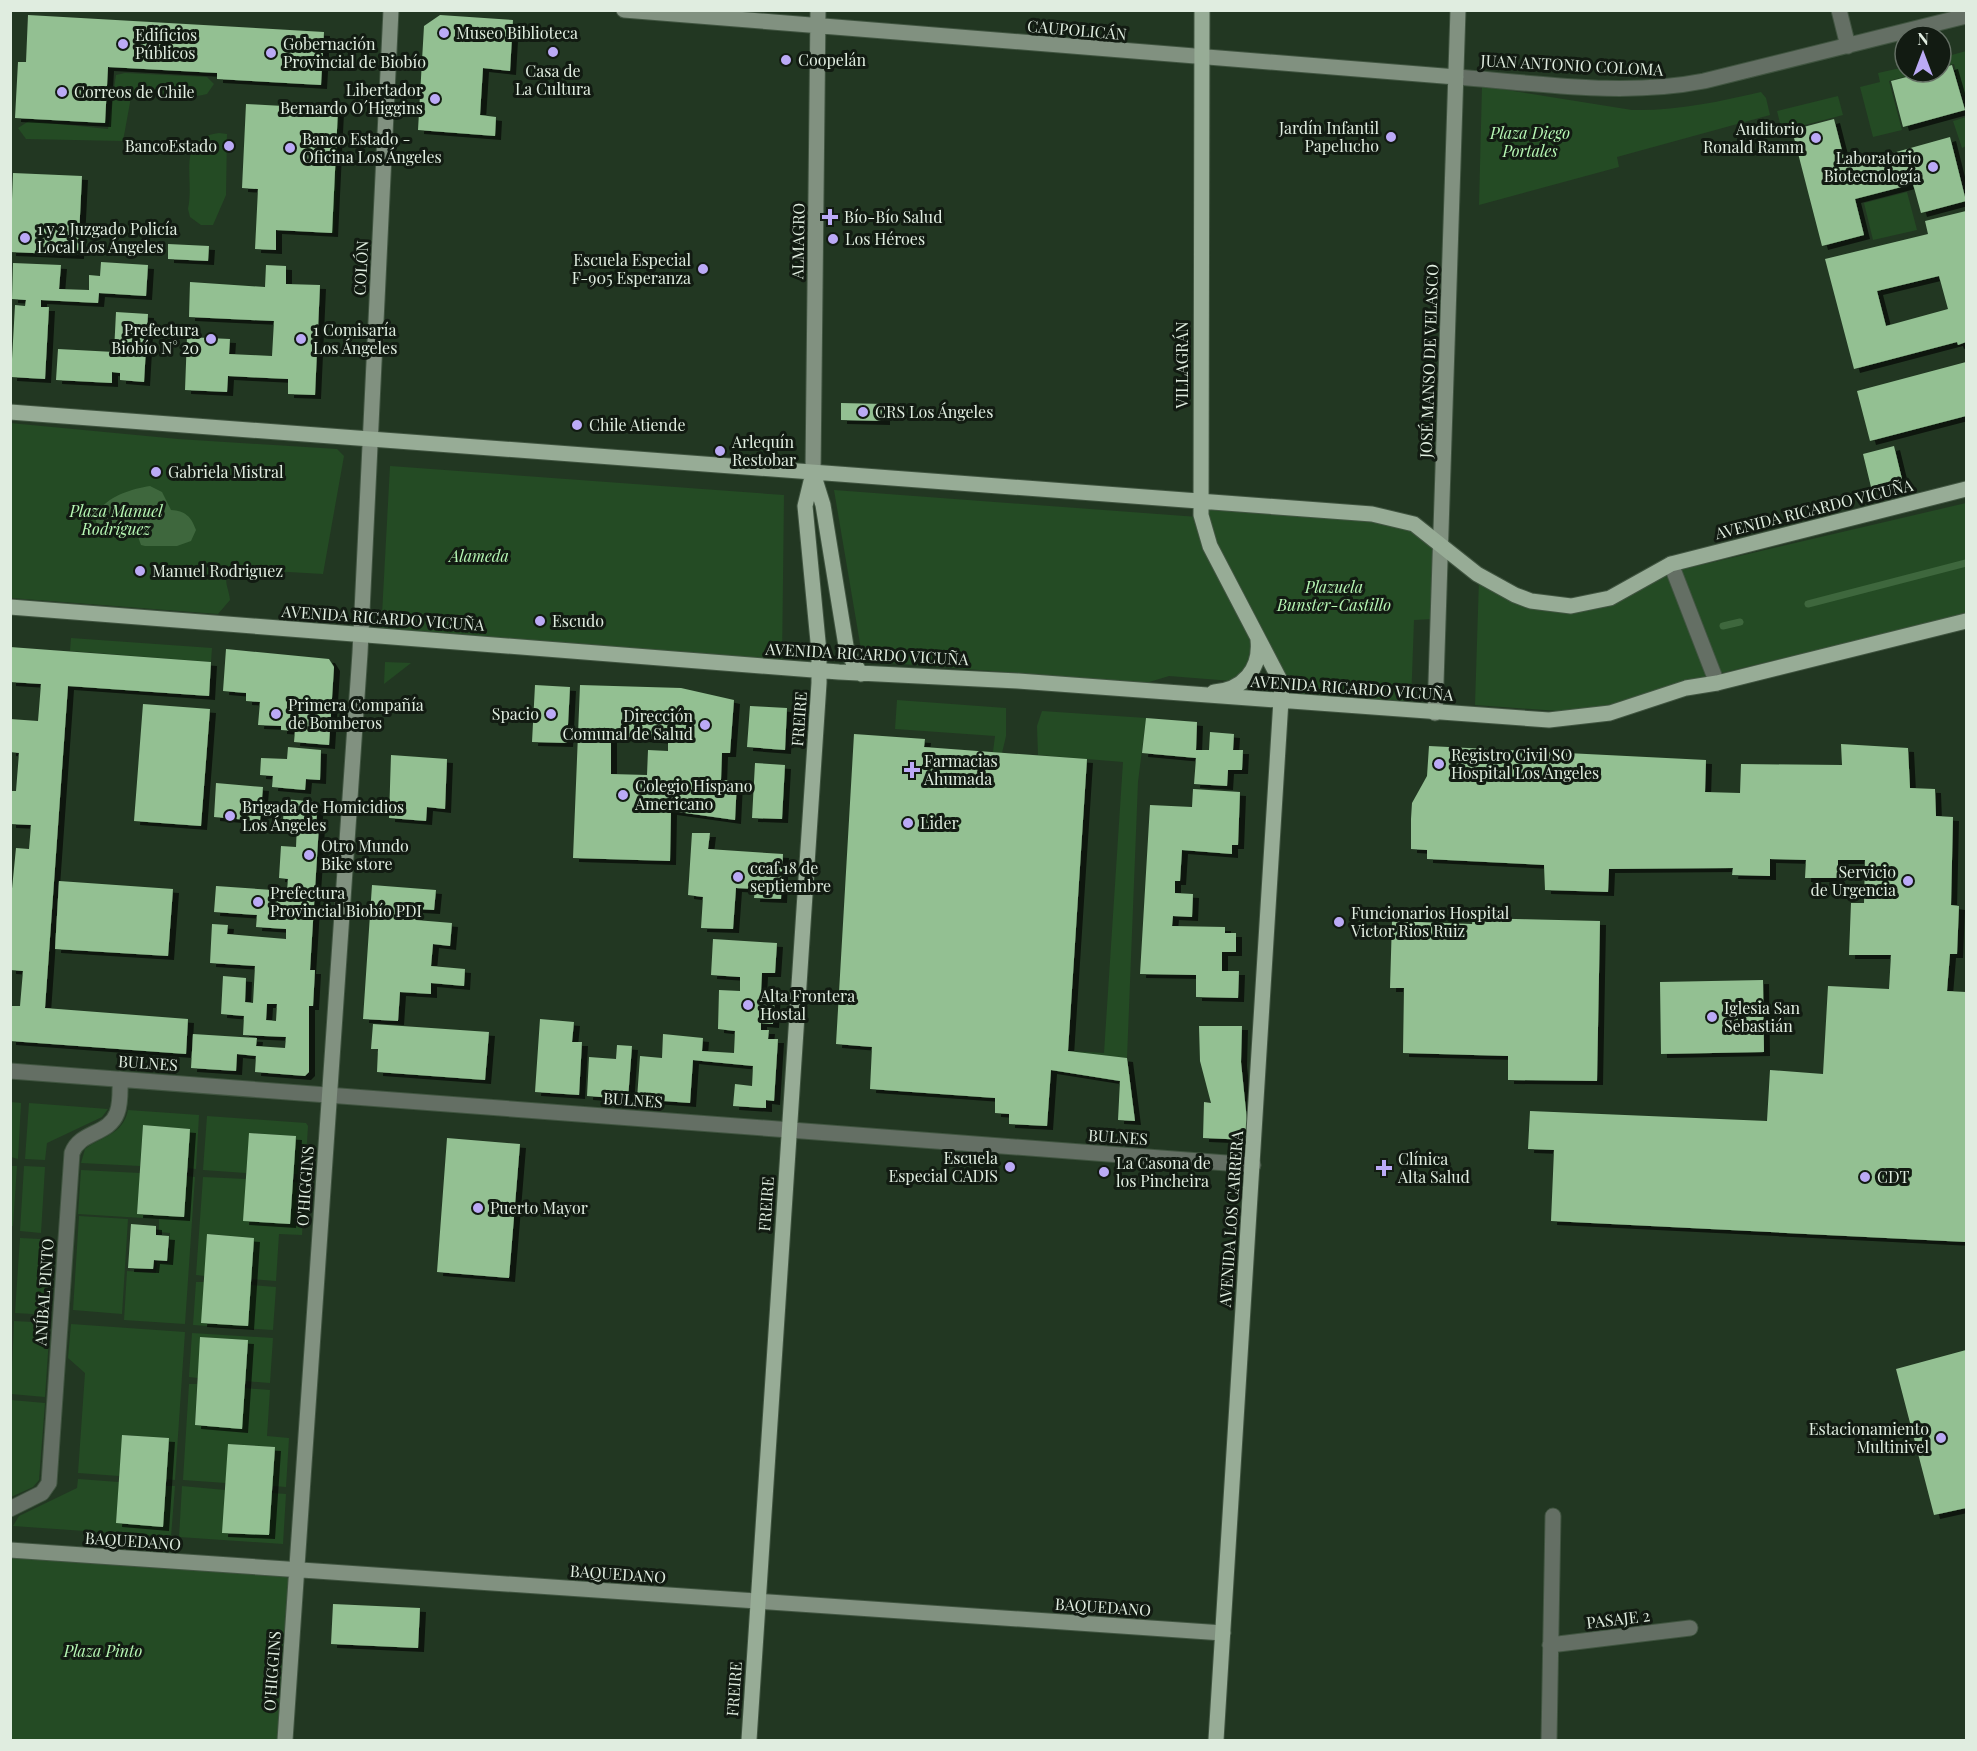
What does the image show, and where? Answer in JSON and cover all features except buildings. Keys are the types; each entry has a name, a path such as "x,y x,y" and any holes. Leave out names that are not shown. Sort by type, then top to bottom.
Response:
{"main road":[{"name":"VILLAGRÁN","path":"1202,10 1200,501 1206,536 1282,684 1282,700"},
{"name":"AVENIDA RICARDO VICUÑA","path":"10,412 1391,517 1414,524 1488,581 1515,595 1550,604 1571,606 1610,598 1671,564 1966,489"},
{"name":"ALMAGRO","path":"813,472 805,506 820,671"},
{"name":"ALMAGRO","path":"813,472 823,505 847,652 861,674"},
{"name":"AVENIDA RICARDO VICUÑA","path":"10,607 820,671 1018,681 1533,720 1569,719 1627,709 1686,688 1717,683 1966,621"},
{"path":"1193,694 1221,692 1251,675 1258,658 1258,637"},
{"name":"FREIRE","path":"749,1740 820,671"},
{"name":"AVENIDA LOS CARRERA","path":"1216,1740 1282,700"}],"street":[{"name":"COLÓN","path":"360,634 391,10"},
{"name":"CAUPOLICÁN","path":"624,10 1202,59 1456,77"},
{"name":"ALMAGRO","path":"813,472 818,10"},
{"name":"JOSÉ MANSO DE VELASCO","path":"1435,713 1458,10"},
{"path":"1839,10 1848,46"},
{"name":"JUAN ANTONIO COLOMA","path":"1456,77 1627,89 1666,88 1704,81 1966,16"},
{"path":"1671,564 1717,683"},
{"name":"O'HIGGINS","path":"285,1740 360,634"},
{"name":"BULNES","path":"10,1071 1253,1165"},
{"name":"ANÍBAL PINTO","path":"10,1509 42,1493 49,1483 72,1154 80,1139 108,1126 117,1114 120,1079"},
{"path":"1549,1740 1553,1516"},
{"name":"BAQUEDANO","path":"10,1550 1223,1633"},
{"name":"PASAJE 2","path":"1550,1646 1690,1628"}],"green space":[{"path":"1966,51 1966,95 1962,96 1953,64 1953,55"},
{"path":"1893,70 1893,80 1889,81 1902,130 1873,137 1860,87 1880,82 1878,73"},
{"path":"125,73 207,77 214,84 207,94 190,97 173,98 149,93 131,97 123,141 26,139 18,128 29,121 108,129 116,75"},
{"name":"Plaza Diego Portales","path":"1482,86 1632,110 1681,107 1761,92 1766,98 1770,115 1617,157 1619,167 1479,205"},
{"path":"1838,96 1843,115 1782,131 1777,111"},
{"path":"338,109 340,109 334,233 332,233"},
{"path":"1966,117 1966,146 1962,148 1953,121"},
{"path":"219,133 227,134 226,195 213,225 201,225 190,217 188,209 190,161 197,143 205,137"},
{"path":"1907,192 1917,230 1873,240 1864,203"},
{"name":"Plaza Manuel Rodríguez","path":"10,423 178,439 337,449 344,456 323,574 234,569 226,579 230,600 218,614 11,598"},
{"name":"Alameda","path":"390,466 784,495 782,663 381,633"},
{"path":"834,490 1198,517 1255,637 1254,666 1232,681 1169,676 1146,683 863,661"},
{"path":"1966,503 1966,614 1680,683 1613,705 1559,711 1475,705 1479,579 1553,608 1667,573"},
{"name":"Plazuela Bunster-Castillo","path":"1207,505 1398,523 1435,546 1433,619 1414,620 1411,704 1285,694 1212,538"},
{"path":"71,638 212,648 211,662 70,651"},
{"path":"385,662 411,663 384,684"},
{"path":"897,700 1006,708 1006,736 1002,753 993,752 995,736 895,729"},
{"path":"1042,711 1146,718 1138,782 1127,1058 1068,1051 1104,1053 1123,762 1038,755 1037,726"},
{"path":"11,1102 21,1103 18,1159 11,1157"},
{"path":"29,1103 108,1109 102,1117 47,1143 45,1160 25,1159"},
{"path":"128,1110 199,1115 196,1169 187,1168 189,1129 143,1125 140,1166 81,1163 85,1149 117,1130 122,1125"},
{"path":"207,1116 306,1123 308,1126 305,1175 293,1174 296,1136 250,1133 246,1173 203,1170"},
{"path":"10,1166 17,1166 13,1226 10,1226"},
{"path":"24,1166 45,1167 41,1233 20,1231"},
{"path":"81,1170 140,1173 137,1214 183,1217 186,1176 195,1177 185,1324 124,1320 127,1271 156,1273 157,1262 168,1263 170,1233 159,1232 159,1219 78,1214"},
{"path":"203,1177 246,1179 244,1221 289,1224 293,1182 305,1183 302,1235 279,1234 276,1281 251,1279 254,1238 208,1234 205,1276 196,1275"},
{"path":"79,1216 128,1219 122,1314 73,1310"},
{"path":"20,1238 40,1239 40,1249 54,1265 50,1315 15,1313"},
{"path":"196,1282 204,1282 202,1323 247,1326 251,1285 276,1287 273,1330 193,1325"},
{"path":"14,1321 50,1323 45,1397 11,1394"},
{"path":"71,1324 185,1332 175,1480 166,1479 169,1438 123,1435 119,1476 78,1473 85,1373 68,1358"},
{"path":"192,1333 273,1338 270,1383 245,1381 247,1340 201,1337 198,1378 189,1377"},
{"path":"189,1384 197,1384 195,1425 241,1429 244,1388 270,1390 267,1436 289,1438 286,1487 272,1486 275,1447 229,1444 226,1483 183,1480"},
{"path":"11,1400 45,1403 39,1480 33,1487 11,1497"},
{"path":"78,1479 119,1482 116,1523 163,1527 166,1486 175,1486 171,1537 13,1526 19,1516 77,1488"},
{"path":"182,1486 225,1490 223,1533 269,1535 272,1493 286,1494 283,1544 179,1537"},
{"name":"Plaza Pinto","path":"10,1555 279,1573 289,1579 279,1740 11,1740"}],"shaded area":[{"path":"150,486 162,492 171,510 184,513 190,518 196,530 191,541 177,546 145,546 141,545 137,534 131,529 118,535 99,530 95,518 104,505 126,492"}],"waterway":[{"path":"1808,604 1966,563"},
{"path":"1723,626 1740,622"}],"place":[{"name":"Museo Biblioteca","path":"444,33"},
{"name":"Edificios Públicos","path":"123,44"},
{"name":"Casa de La Cultura","path":"553,52"},
{"name":"Gobernación Provincial de Biobío","path":"271,53"},
{"name":"Coopelán","path":"786,60"},
{"name":"Correos de Chile","path":"62,92"},
{"name":"Libertador Bernardo O´Higgins","path":"435,99"},
{"name":"Jardín Infantil Papelucho","path":"1391,137"},
{"name":"Auditorio Ronald Ramm","path":"1816,138"},
{"name":"BancoEstado","path":"229,146"},
{"name":"Banco Estado - Oficina Los Ángeles","path":"290,148"},
{"name":"Laboratorio Biotecnología","path":"1933,167"},
{"name":"Bío-Bío Salud","path":"830,217"},
{"name":"1 y 2 Juzgado Policía Local Los Ángeles","path":"25,238"},
{"name":"Los Héroes","path":"833,239"},
{"name":"Escuela Especial F-905 Esperanza","path":"703,269"},
{"name":"Prefectura Biobío N° 20","path":"211,339"},
{"name":"1 Comisaría Los Ángeles","path":"301,339"},
{"name":"CRS Los Ángeles","path":"863,412"},
{"name":"Chile Atiende","path":"577,425"},
{"name":"Arlequín Restobar","path":"720,451"},
{"name":"Gabriela Mistral","path":"156,472"},
{"name":"Manuel Rodriguez","path":"140,571"},
{"name":"Escudo","path":"540,621"},
{"name":"Primera Compañía de Bomberos","path":"276,714"},
{"name":"Spacio","path":"551,714"},
{"name":"Dirección Comunal de Salud","path":"705,725"},
{"name":"Registro Civil SO Hospital Los Angeles","path":"1439,764"},
{"name":"Farmacias Ahumada","path":"912,770"},
{"name":"Colegio Hispano Americano","path":"623,795"},
{"name":"Brigada de Homicidios Los Ángeles","path":"230,816"},
{"name":"Lider","path":"908,823"},
{"name":"Otro Mundo Bike store","path":"309,855"},
{"name":"ccaf 18 de septiembre","path":"738,877"},
{"name":"Servicio de Urgencia","path":"1908,881"},
{"name":"Prefectura Provincial Biobío PDI","path":"258,902"},
{"name":"Funcionarios Hospital Victor Rios Ruiz","path":"1339,922"},
{"name":"Alta Frontera Hostal","path":"748,1005"},
{"name":"Iglesia San Sebastián","path":"1712,1017"},
{"name":"Escuela Especial CADIS","path":"1010,1167"},
{"name":"Clínica Alta Salud","path":"1384,1168"},
{"name":"La Casona de los Pincheira","path":"1104,1172"},
{"name":"CDT","path":"1865,1177"},
{"name":"Puerto Mayor","path":"478,1208"},
{"name":"Estacionamiento Multinivel","path":"1941,1438"}]}
